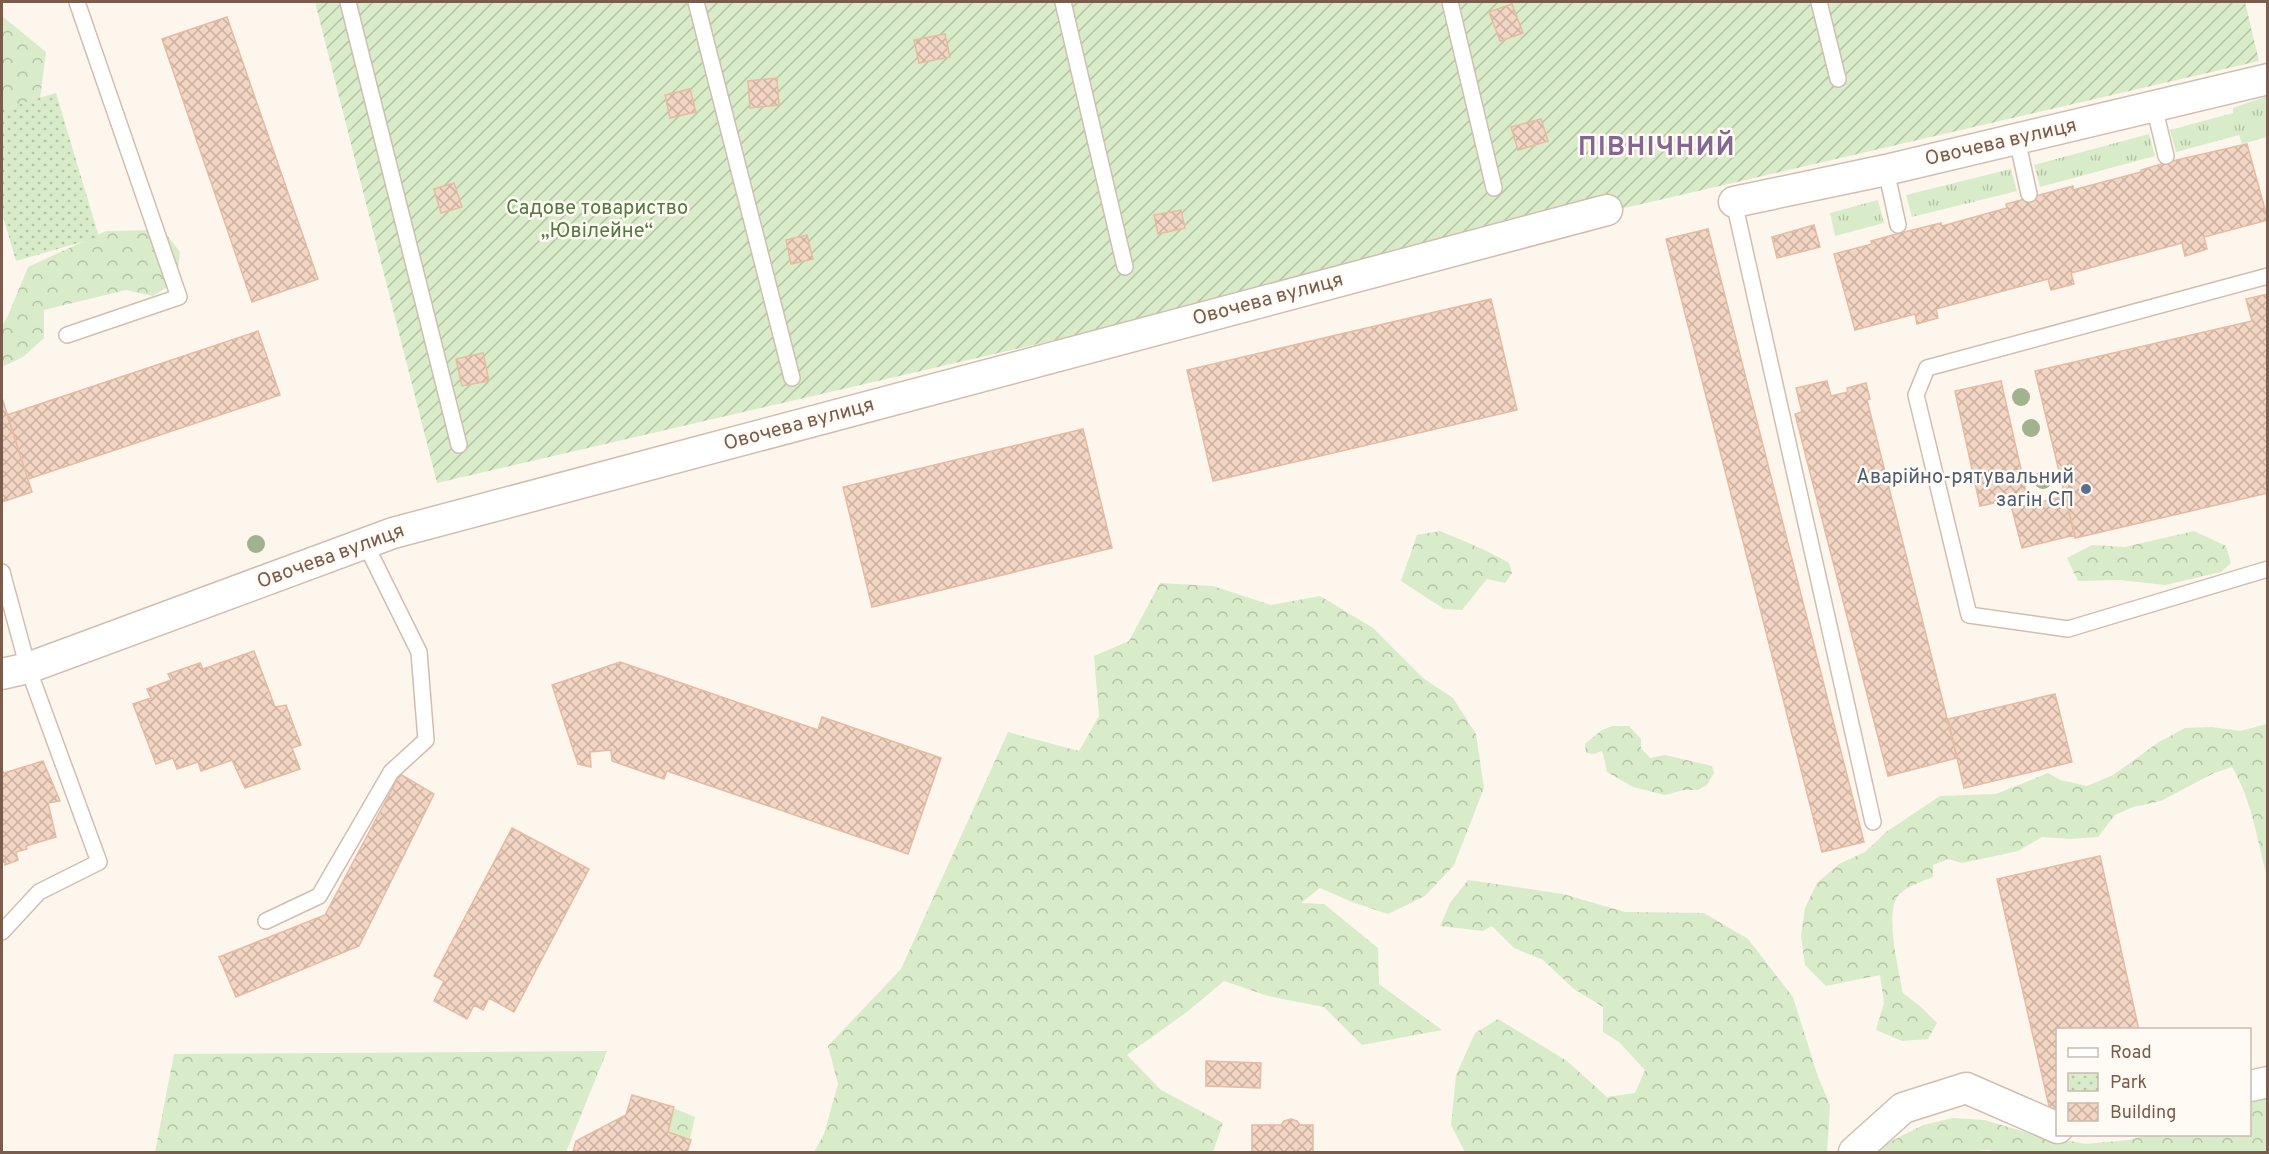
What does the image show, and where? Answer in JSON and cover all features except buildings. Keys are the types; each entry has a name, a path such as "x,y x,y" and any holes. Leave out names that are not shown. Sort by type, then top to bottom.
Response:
{"street":[{"name":"Овочева вулиця","path":"1734,202 1886,170 2268,79"},
{"name":"Овочева вулиця","path":"15,671 404,530 1607,210"},
{"path":"2251,1086 2268,1082"},
{"path":"1854,1152 1903,1108 1966,1088 2056,1127"}],"lane":[{"path":"67,335 179,297 78,2"},
{"path":"348,2 459,445"},
{"path":"696,2 792,378"},
{"path":"1063,2 1125,267"},
{"path":"1450,2 1494,188"},
{"path":"1819,2 1838,79"},
{"path":"2154,106 2166,156"},
{"path":"2017,139 2029,194"},
{"path":"1886,170 1898,225"},
{"path":"1734,202 1873,822"},
{"path":"2268,276 1927,368 1916,395 1969,615 2068,629 2268,569"},
{"path":"266,921 319,896 390,772 426,740 419,652 365,543"},
{"path":"2,572 15,671 99,862 39,892 2,932"}],"green space":[{"name":"Садове товариство „Ювілейне“","path":"315,2 2245,2 2259,61 437,483"},
{"path":"2,16 46,52 39,107 2,122"},
{"path":"56,93 99,237 16,261 2,213 2,109"},
{"path":"2267,96 2267,137 2242,144 2239,135 2176,152 2170,130 2233,113 2233,108"},
{"path":"2149,134 2155,156 2040,187 2034,165"},
{"path":"2011,169 2017,191 1912,217 1906,195"},
{"path":"1878,200 1884,223 1835,236 1830,213"},
{"path":"163,230 180,252 177,281 153,296 126,290 44,310 44,338 23,357 2,367 2,325 28,267 106,231"},
{"path":"1440,531 1509,563 1512,573 1505,583 1487,579 1462,610 1444,609 1401,581 1417,535"},
{"path":"2194,531 2226,546 2231,563 2221,572 2165,585 2119,580 2078,581 2067,558 2092,545 2125,547"},
{"path":"1160,583 1213,586 1271,605 1320,596 1373,628 1423,678 1453,698 1476,734 1484,788 1454,865 1425,896 1388,914 1320,888 1301,903 1324,904 1378,948 1379,984 1442,1030 1362,1045 1324,1007 1268,996 1224,981 1188,1011 1127,1055 1161,1090 1223,1123 1213,1152 814,1152 824,1134 838,1084 828,1046 901,969 1008,732 1079,751 1099,716 1094,656 1129,641"},
{"path":"2267,724 2267,876 2245,794 2232,767 2212,774 2161,801 2133,807 2115,815 2098,837 2071,839 2042,837 2018,851 1962,863 1948,859 1933,865 1933,877 1903,891 1896,899 1893,908 1896,959 1903,993 1937,1023 1928,1039 1902,1041 1876,1030 1884,1003 1880,975 1826,986 1805,965 1801,936 1805,908 1817,883 1839,864 1865,852 1886,832 1940,796 1996,794 2048,773 2060,780 2087,786 2113,775 2159,742 2185,728 2212,727 2240,731"},
{"path":"1613,726 1629,726 1641,739 1641,748 1650,758 1665,755 1712,766 1714,773 1707,785 1698,790 1684,790 1665,795 1633,787 1607,772 1601,751 1594,754 1586,753 1585,744 1602,730"},
{"path":"1468,880 1563,894 1625,912 1704,913 1748,939 1793,997 1818,1077 1830,1105 1827,1152 1465,1152 1451,1125 1456,1075 1475,1033 1498,1019 1567,1061 1607,1097 1635,1093 1645,1070 1619,1042 1603,1032 1603,1007 1574,989 1543,960 1514,948 1492,926 1483,931 1440,926 1450,903"},
{"path":"607,1051 566,1152 155,1152 174,1054"},
{"path":"2267,1098 2267,1152 1998,1152 1988,1150 1870,1152 1923,1125 1953,1118 1984,1120 2032,1134 2086,1144 2129,1140 2143,1136 2251,1136 2251,1103"},
{"path":"664,1104 695,1117 687,1152 644,1152"}],"place":[{"name":"Аварійно-рятувальний загін СП","path":"2086,489"}],"district":[{"name":"ПІВНІЧНИЙ","path":"1657,148"}]}
